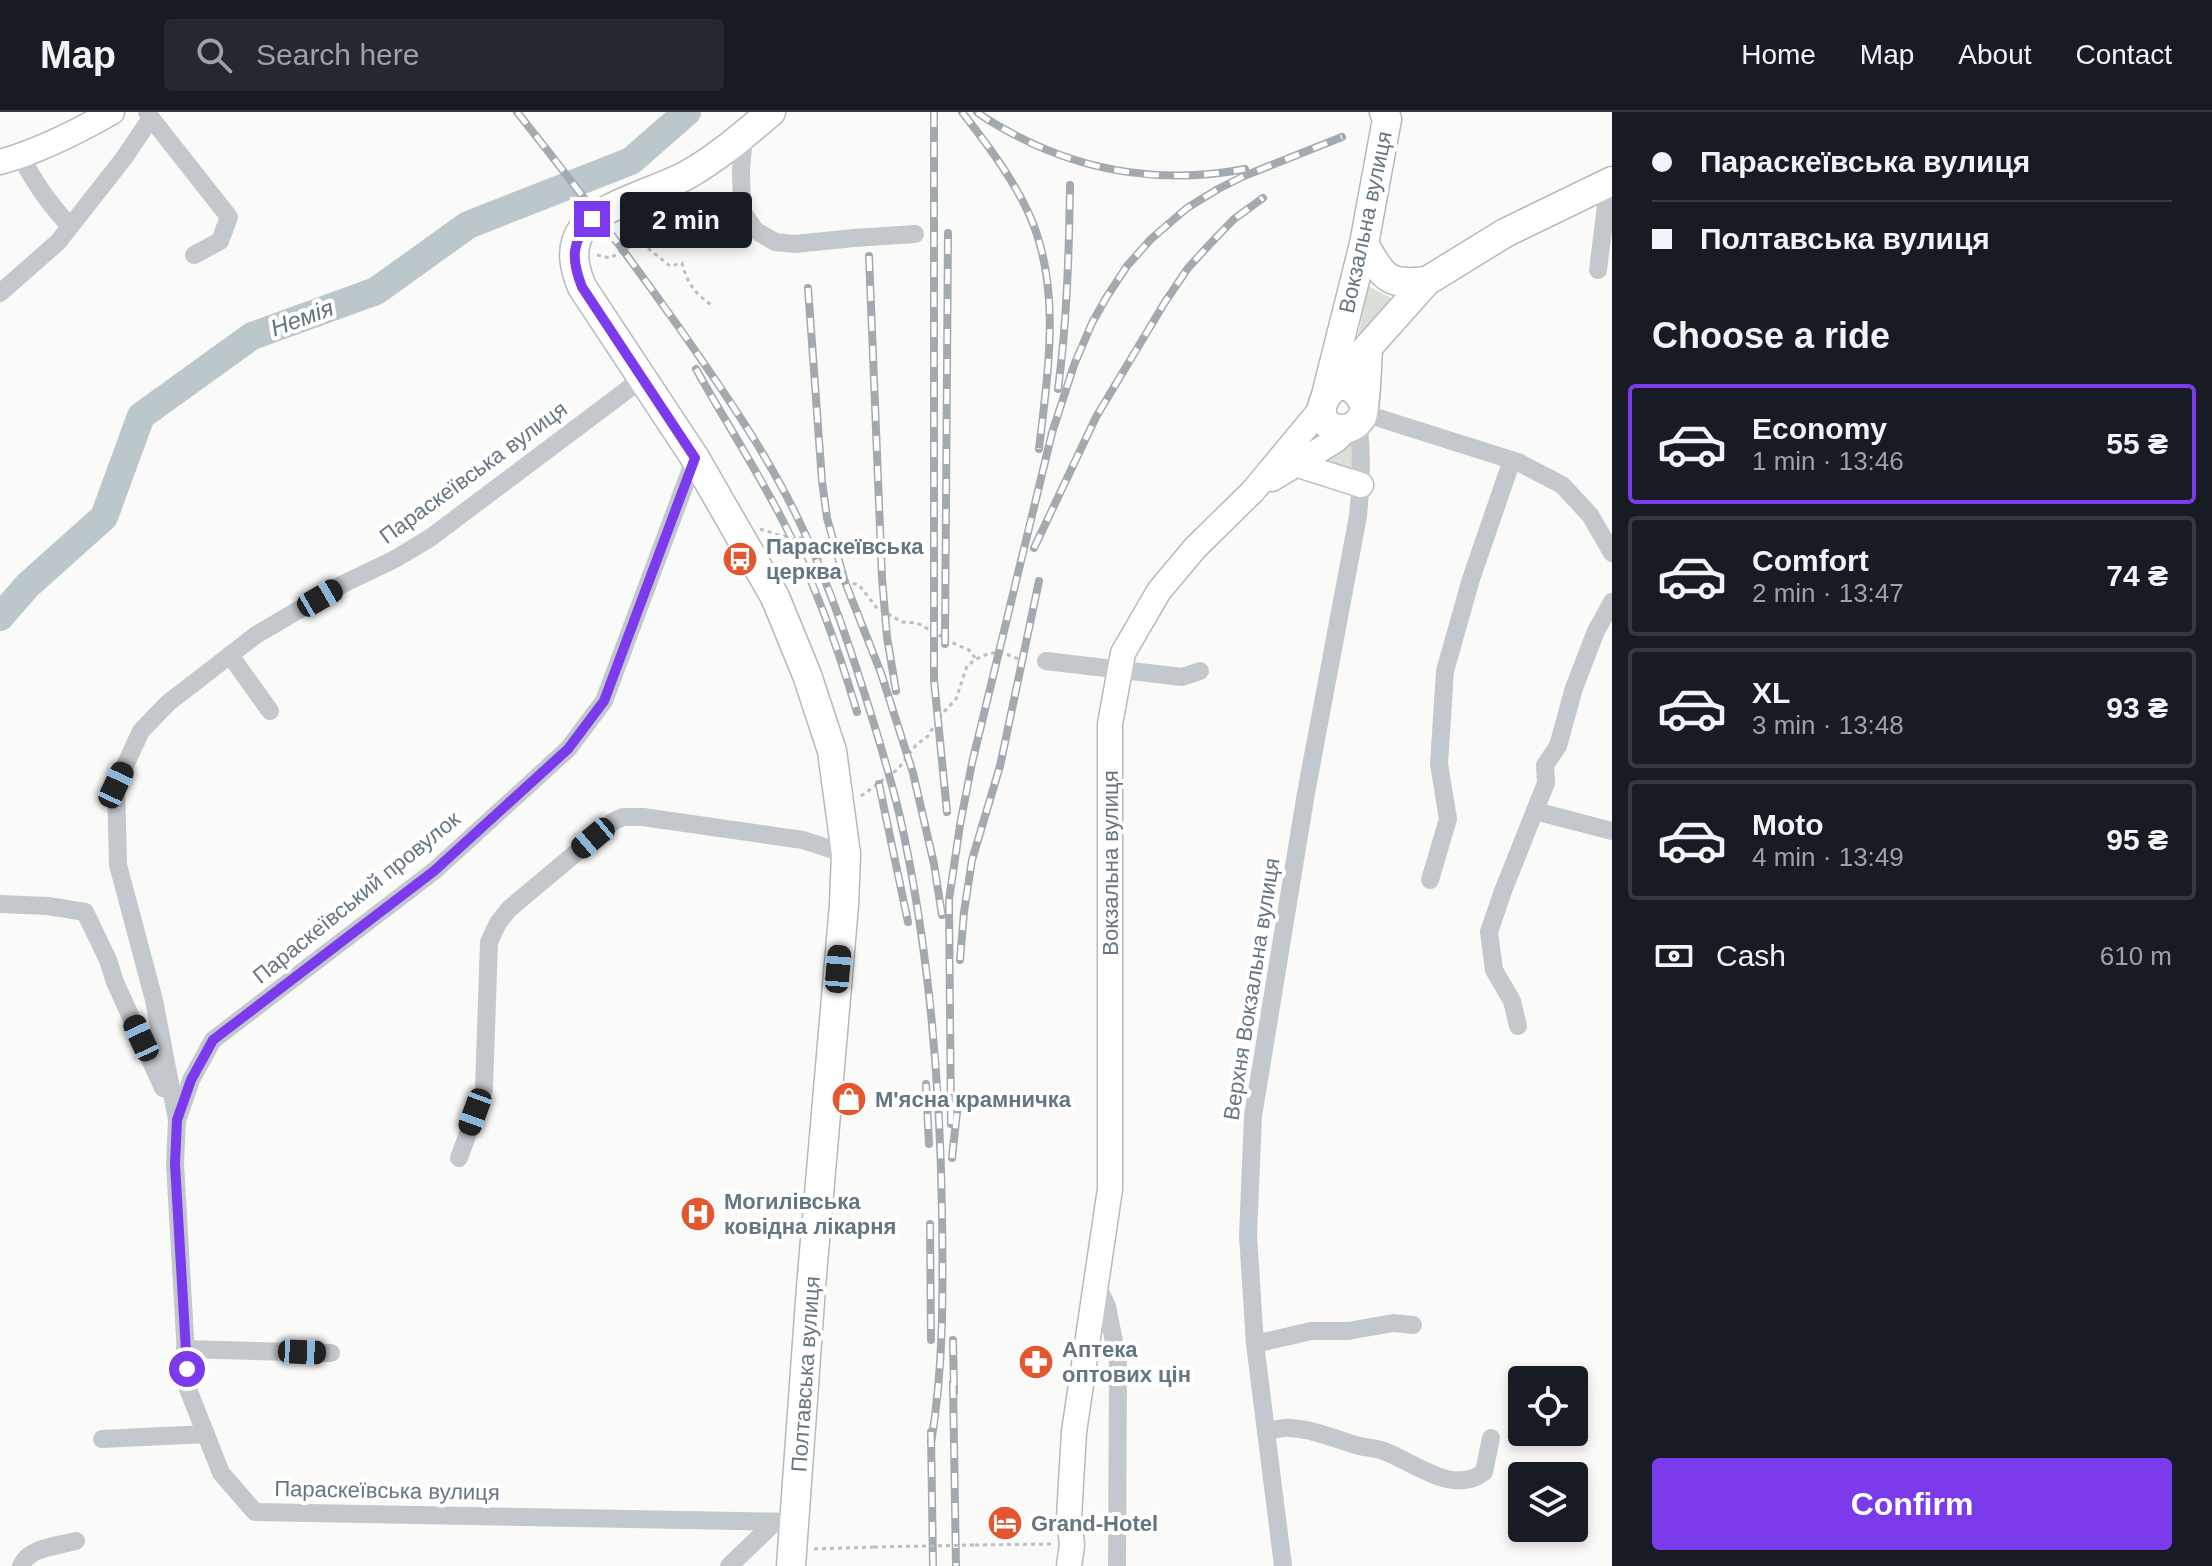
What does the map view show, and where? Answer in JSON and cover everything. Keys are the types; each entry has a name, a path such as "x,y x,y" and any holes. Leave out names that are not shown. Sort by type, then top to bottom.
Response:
{"highway":[{"path":"575,251 583,228 592,219 616,205 667,186 691,173 771,112"},
{"name":"Вокзальна вулиця","path":"1348,402 1341,333 1364,244 1387,119 1384,112"},
{"path":"1348,402 1369,346 1427,281 1505,233 1611,182"},
{"path":"1364,244 1380,272 1392,280 1404,284 1427,281"},
{"name":"Полтавська вулиця","path":"575,251 575,271 582,287 695,458 775,597 807,675 832,751 846,854 811,1287 786,1522 791,1566"}],"main road":[{"path":"10,159 74,133 112,112"},
{"name":"Вокзальна вулиця","path":"1253,491 1336,440 1348,402"},
{"name":"Вокзальна вулиця","path":"1062,1559 1069,1517 1074,1432 1110,1189 1110,724 1123,653 1159,591 1195,548 1348,402"},
{"path":"1295,464 1361,485"}],"street":[{"path":"0,293 58,242 124,158 149,115 229,217 220,241 194,255"},
{"path":"744,135 742,211 755,230 775,242 795,244 915,234"},
{"path":"10,159 70,226"},
{"path":"1598,270 1611,182"},
{"name":"Параскеївська вулиця","path":"643,378 430,538 268,628 168,703 141,731 116,785 118,865 154,1000 177,1120 175,1164 188,1389 221,1473 255,1512 786,1522"},
{"path":"1348,402 1512,460 1562,485 1590,515 1612,553"},
{"name":"Верхня Вокзальна вулиця","path":"1283,1566 1255,1344 1248,1235 1253,1116 1306,793 1358,516 1361,439 1348,402"},
{"name":"Параскеївський провулок","path":"177,1120 191,1080 213,1040 434,871 568,749 604,701 695,458"},
{"path":"1430,880 1448,819 1439,764 1445,671 1471,579 1512,460"},
{"path":"1518,1026 1512,1001 1494,970 1489,932 1546,783 1545,765 1558,746 1574,688 1596,631 1612,602"},
{"path":"230,655 270,711"},
{"path":"1046,661 1182,677 1200,671"},
{"path":"1535,811 1612,831"},
{"path":"459,1158 484,1089 489,942 509,909 614,821 623,817 643,817 803,840 846,854"},
{"path":"0,904 48,906 85,912 177,1120"},
{"path":"1095,1282 1107,1306 1118,1362 1117,1566"},
{"path":"1255,1344 1311,1331 1348,1331 1393,1323 1413,1325"},
{"path":"185,1349 331,1353"},
{"path":"1266,1432 1289,1427 1326,1435 1386,1452 1448,1479 1465,1481 1484,1472 1491,1438"},
{"path":"102,1439 206,1434"},
{"path":"729,1566 786,1522"},
{"path":"21,1566 29,1554 76,1541"}],"path":[{"path":"575,251 610,258 635,244 645,246 670,266 682,263 686,279 697,296 713,306"},
{"path":"737,529 750,526 782,536 812,539 828,577 859,585 876,607 902,622 917,623 969,650 976,659"},
{"path":"842,826 856,800 898,769 916,745 928,736 940,716 956,699 967,666 990,653 1046,661"},
{"path":"830,1548 975,1545 1062,1559"}],"shaded area":[{"path":"1368,286 1395,300 1355,352"},
{"path":"1349,440 1356,446 1352,473 1317,459"}],"waterway":[{"name":"Немія","path":"0,617 28,585 104,517 141,416 252,336 376,291 468,225 631,161 687,112"}],"railway":[{"path":"517,112 678,326 773,472 827,585 874,723 896,801 919,915 935,1063 941,1162 942,1299 938,1385 931,1443"},
{"path":"934,112 934,680 947,812"},
{"path":"962,112 1015,187 1029,214 1046,271 1050,330 1039,449"},
{"path":"977,112 1046,149 1101,167 1158,175 1245,169"},
{"path":"951,1124 949,900 960,825 972,763 1052,433 1074,365 1092,323 1127,266 1151,239 1187,208 1244,176 1342,137"},
{"path":"1058,389 1064,338 1070,185"},
{"path":"1034,548 1096,417 1165,302 1188,268 1209,245 1234,219 1263,198"},
{"path":"945,644 948,233"},
{"path":"869,256 882,578 896,691"},
{"path":"808,288 827,518 845,582 881,673 913,773 942,915"},
{"path":"696,369 763,484 806,569 857,712"},
{"path":"960,960 972,860 1000,766 1039,581"},
{"path":"879,784 908,922"},
{"path":"926,1084 929,1144"},
{"path":"952,1158 957,1112"},
{"path":"930,1224 931,1340"},
{"path":"953,1340 954,1392"},
{"path":"953,1383 956,1566"},
{"path":"931,1432 933,1566"}],"place":[{"name":"Параскеївська церква","path":"740,559"},
{"name":"М'ясна крамничка","path":"849,1099"},
{"name":"Могилівська ковідна лікарня","path":"698,1214"},
{"name":"Аптека оптових цін","path":"1036,1362"},
{"name":"Grand-Hotel","path":"1005,1523"}],"route":[{"path":"187,1369 175,1164 177,1120 191,1080 213,1040 434,871 568,749 604,701 695,458 610,331 575,271 573,258 577,241 592,219"}]}
